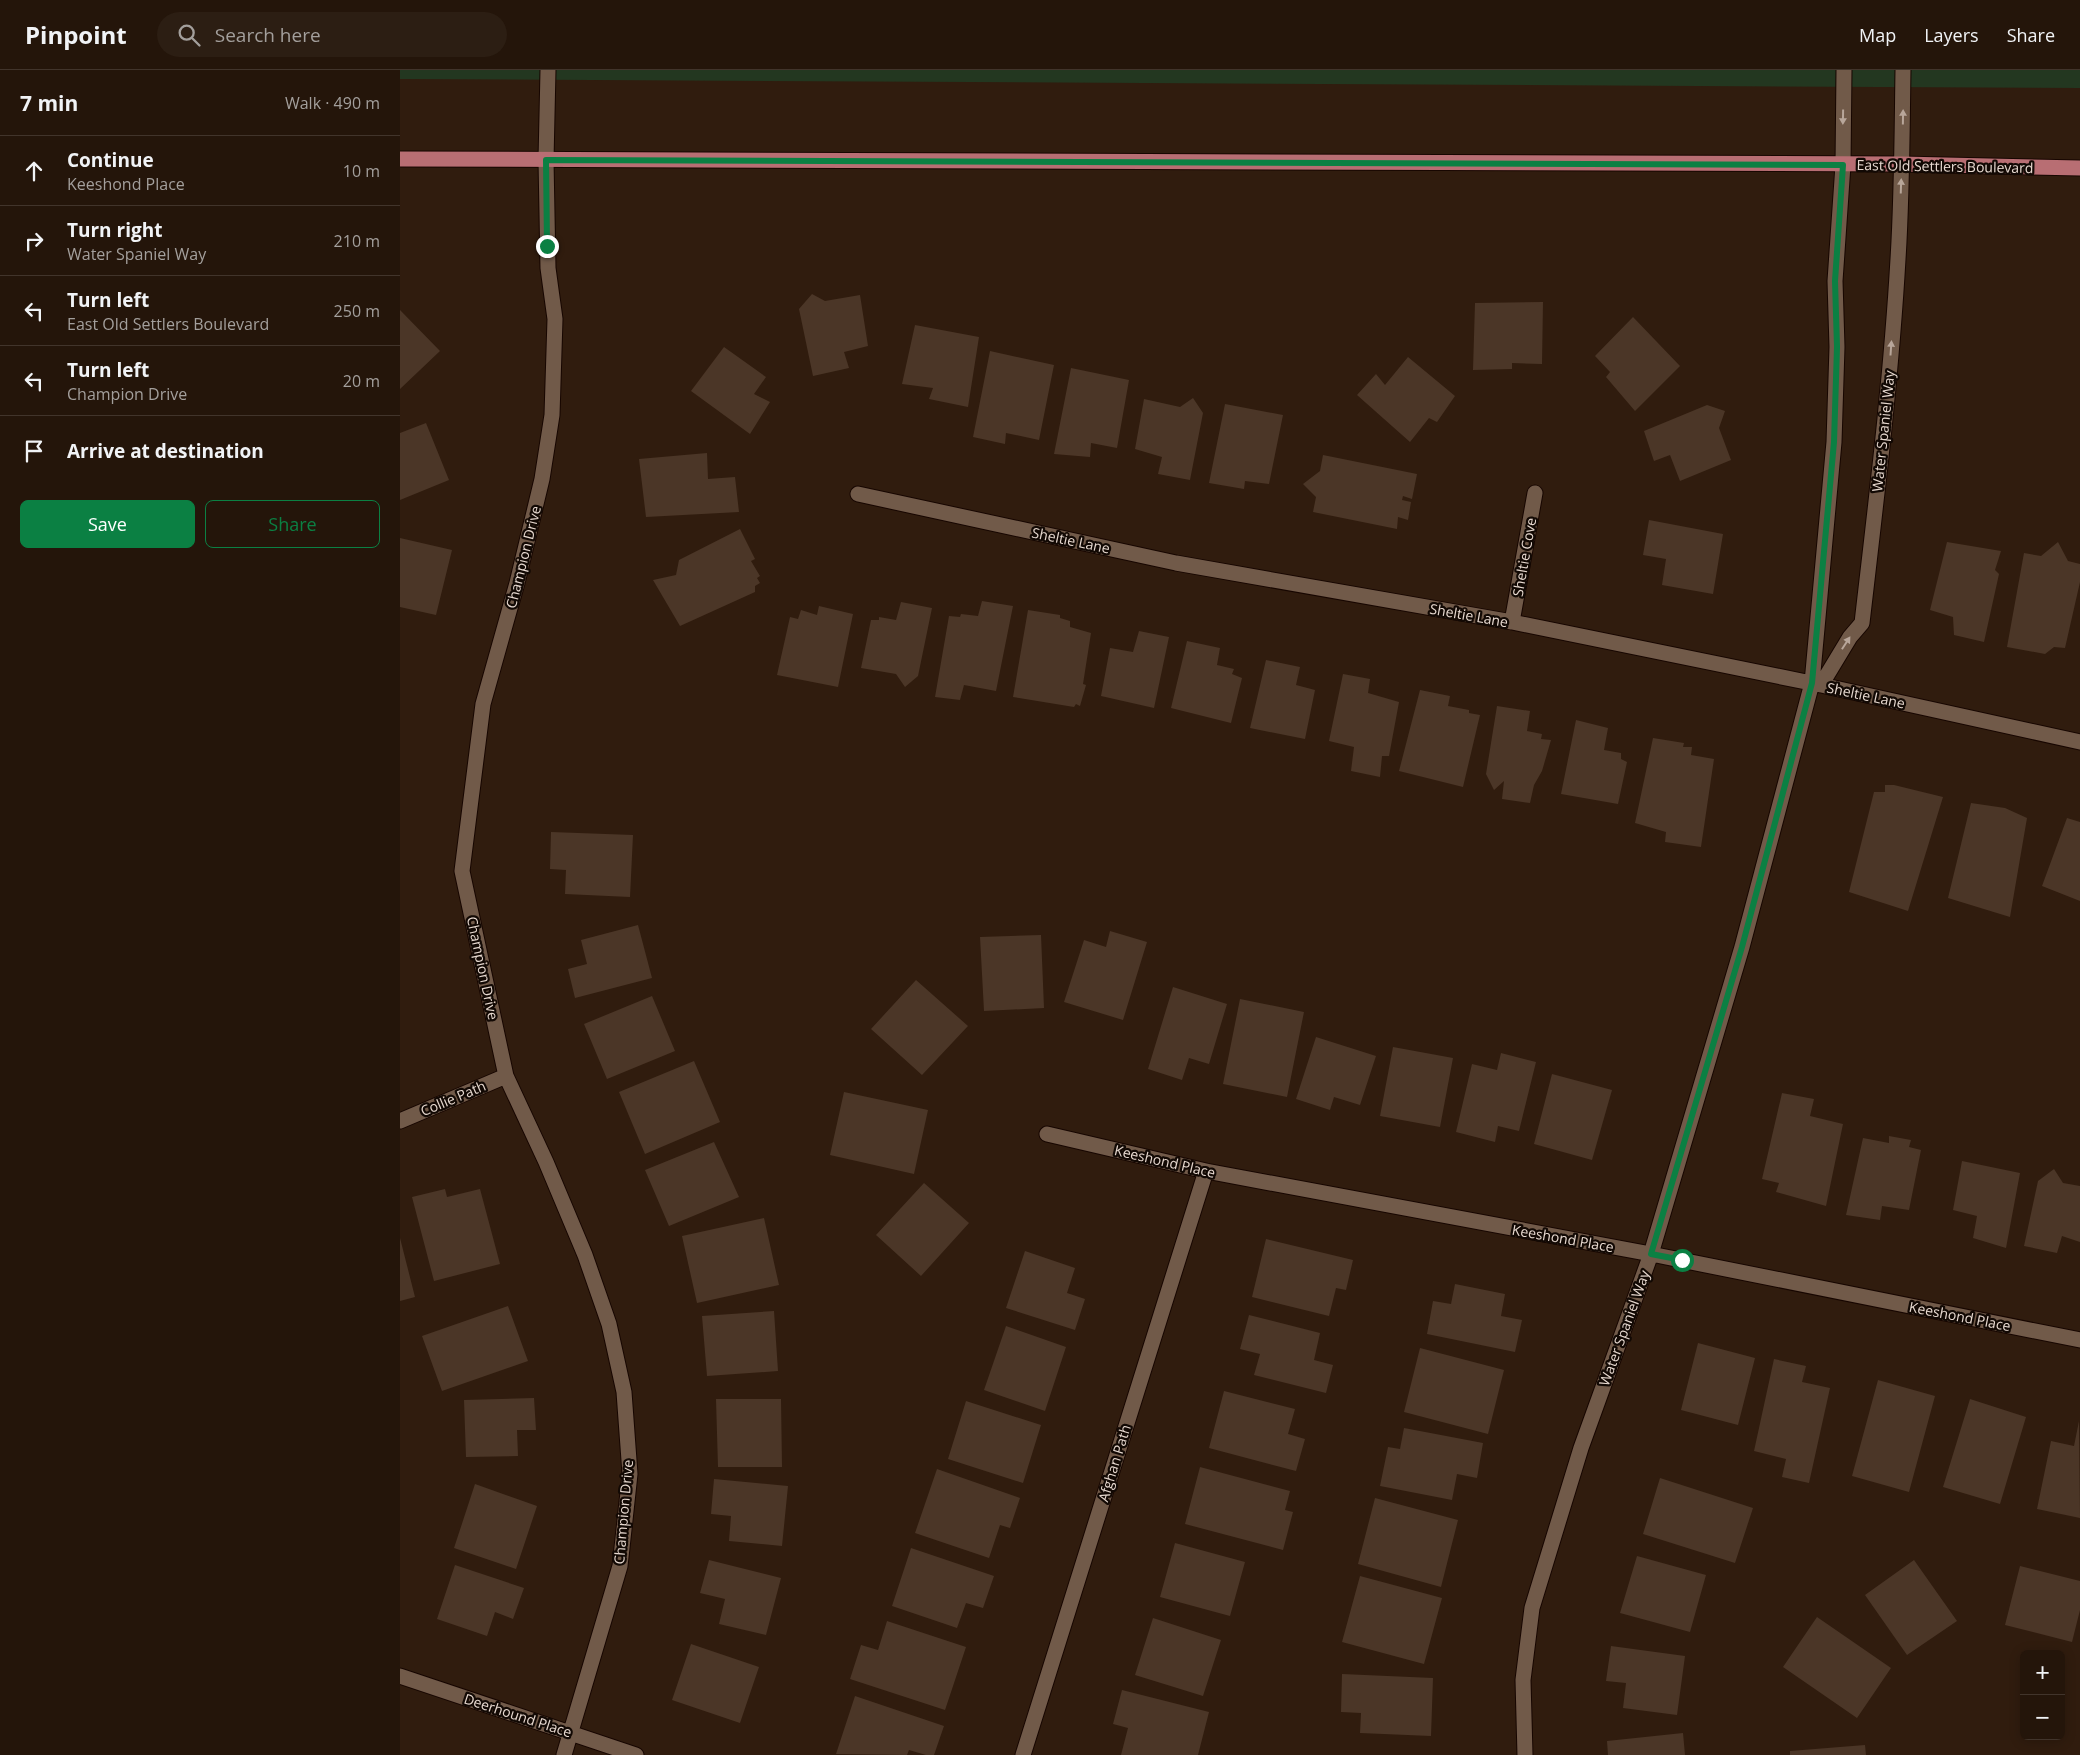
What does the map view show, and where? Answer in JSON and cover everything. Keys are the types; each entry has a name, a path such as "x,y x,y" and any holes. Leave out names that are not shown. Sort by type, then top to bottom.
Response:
{"main road":[{"name":"East Old Settlers Boulevard","path":"400,159 1902,164 2080,168"}],"street":[{"name":"Champion Drive","path":"548,70 546,160 548,268 555,320 552,415 542,480 517,583 483,704 462,871 506,1076 546,1162 585,1255 609,1324 624,1392 630,1474 620,1566 564,1755"},
{"name":"Water Spaniel Way","path":"1525,1755 1523,1680 1532,1608 1581,1448 1651,1254 1742,947 1816,684 1834,442 1837,347 1835,281 1843,165 1844,70"},
{"name":"Water Spaniel Way","path":"1816,684 1862,623 1886,413 1898,260 1903,70"},
{"name":"Sheltie Cove","path":"1512,622 1535,493"},
{"name":"Sheltie Lane","path":"858,494 1176,563 1512,622 1816,684 2080,742"},
{"name":"Collie Path","path":"400,1121 506,1076"},
{"name":"Keeshond Place","path":"1047,1134 1206,1171 1651,1254 2080,1340"},
{"name":"Afghan Path","path":"1023,1755 1206,1171"},
{"name":"Deerhound Place","path":"400,1676 636,1755"}],"green space":[{"path":"400,70 2080,70 2080,88 400,79"}],"building":[{"path":"812,294 825,301 860,295 868,346 844,352 849,368 813,376 799,309"},
{"path":"1543,302 1542,364 1512,363 1512,369 1473,370 1475,303"},
{"path":"400,310 440,351 400,389"},
{"path":"1633,317 1680,366 1635,411 1606,377 1610,372 1595,356"},
{"path":"915,325 979,337 968,407 929,399 933,388 902,384"},
{"path":"724,347 766,377 754,394 770,402 750,434 691,391"},
{"path":"990,351 1054,365 1039,440 1006,433 1005,444 973,437"},
{"path":"1408,357 1455,396 1437,422 1429,418 1410,442 1357,395 1376,374 1385,385"},
{"path":"1071,368 1129,380 1117,448 1091,443 1090,457 1054,454"},
{"path":"1193,398 1203,413 1190,480 1158,474 1162,457 1135,449 1144,399 1180,407"},
{"path":"1225,404 1283,415 1269,484 1245,481 1244,489 1209,483"},
{"path":"1707,405 1725,411 1719,428 1731,460 1680,481 1670,455 1654,461 1644,431"},
{"path":"426,423 449,480 400,500 400,433"},
{"path":"707,453 708,479 735,477 739,512 646,517 639,459"},
{"path":"1323,455 1417,474 1412,499 1403,496 1402,500 1411,502 1408,520 1398,517 1397,529 1313,512 1316,497 1303,484 1320,471"},
{"path":"1649,520 1723,534 1713,594 1662,585 1666,559 1643,555"},
{"path":"740,529 755,559 751,561 760,576 757,578 760,583 755,586 755,592 680,626 653,580 676,575 679,560"},
{"path":"400,538 452,550 436,615 400,607"},
{"path":"1947,542 2001,551 1995,570 1999,574 1984,642 1954,635 1953,617 1930,610"},
{"path":"2058,542 2068,561 2080,564 2080,582 2065,648 2054,647 2045,654 2007,647 2024,553 2041,556"},
{"path":"982,601 1013,606 996,691 964,685 960,700 935,697 949,616 960,617 961,614 978,616"},
{"path":"901,602 932,608 918,676 905,687 896,674 861,668 871,620 879,620 879,617 896,620"},
{"path":"819,606 853,614 838,687 777,675 790,617 798,619 801,610 817,615"},
{"path":"1028,610 1060,615 1060,618 1070,621 1070,627 1091,633 1083,684 1086,685 1080,706 1076,704 1074,707 1013,697"},
{"path":"1139,631 1169,637 1154,708 1101,696 1110,648 1133,652"},
{"path":"1187,641 1220,648 1217,665 1234,669 1232,674 1242,678 1231,723 1171,708"},
{"path":"1266,660 1300,667 1296,685 1315,690 1305,739 1250,728"},
{"path":"1343,674 1370,679 1368,693 1399,702 1389,756 1382,756 1380,777 1351,771 1354,747 1329,741"},
{"path":"1420,690 1450,696 1448,706 1469,710 1469,713 1480,715 1463,787 1399,771"},
{"path":"1497,706 1530,711 1527,731 1542,734 1541,739 1551,740 1542,771 1534,785 1530,803 1502,799 1504,781 1494,790 1486,774"},
{"path":"1576,720 1608,728 1604,750 1621,753 1621,759 1627,762 1618,804 1561,794"},
{"path":"1653,738 1684,743 1683,747 1692,747 1691,755 1714,759 1701,847 1665,842 1666,832 1635,823"},
{"path":"1885,785 1894,785 1943,797 1908,911 1849,892 1874,792 1885,792"},
{"path":"1971,803 2005,808 2027,818 2010,917 1948,898"},
{"path":"2067,818 2080,822 2080,901 2042,886"},
{"path":"551,832 633,835 630,897 565,894 566,870 550,869"},
{"path":"638,925 652,978 575,998 568,969 587,964 581,940"},
{"path":"1110,931 1147,942 1123,1020 1064,1002 1084,940 1106,947"},
{"path":"1041,935 1044,1008 984,1011 980,937"},
{"path":"916,980 968,1026 922,1075 871,1029"},
{"path":"1173,987 1227,1004 1209,1064 1189,1058 1182,1080 1148,1069"},
{"path":"652,996 675,1051 607,1079 584,1024"},
{"path":"1240,999 1304,1012 1287,1097 1223,1084"},
{"path":"1316,1037 1376,1056 1360,1105 1334,1097 1330,1110 1296,1099"},
{"path":"1393,1047 1453,1058 1440,1127 1380,1116"},
{"path":"1501,1053 1536,1062 1519,1131 1498,1126 1495,1142 1456,1132 1472,1064 1497,1070"},
{"path":"694,1061 720,1122 645,1154 619,1092"},
{"path":"1552,1074 1612,1090 1592,1160 1534,1144"},
{"path":"844,1092 928,1110 914,1174 830,1155"},
{"path":"1782,1093 1814,1099 1810,1116 1843,1124 1826,1206 1776,1192 1779,1183 1762,1179"},
{"path":"1889,1136 1911,1140 1909,1147 1921,1150 1909,1210 1882,1206 1880,1220 1846,1215 1863,1138 1889,1143"},
{"path":"714,1142 739,1197 669,1226 645,1170"},
{"path":"1962,1161 2020,1173 2006,1248 1973,1238 1977,1216 1953,1210"},
{"path":"2054,1169 2063,1183 2080,1186 2080,1242 2062,1236 2057,1253 2024,1246 2038,1181"},
{"path":"924,1183 969,1223 921,1276 876,1235"},
{"path":"445,1189 447,1197 480,1189 500,1264 434,1281 412,1197"},
{"path":"764,1218 779,1285 697,1303 682,1236"},
{"path":"400,1238 415,1297 400,1301"},
{"path":"1266,1239 1353,1260 1346,1290 1336,1288 1329,1316 1252,1297"},
{"path":"1025,1251 1075,1268 1067,1293 1085,1299 1075,1330 1006,1308"},
{"path":"1455,1284 1505,1294 1501,1316 1522,1320 1515,1352 1427,1334 1433,1301 1451,1304"},
{"path":"508,1306 528,1361 442,1391 422,1336"},
{"path":"774,1311 778,1371 707,1376 702,1316"},
{"path":"1249,1315 1320,1333 1314,1360 1333,1365 1326,1393 1254,1375 1260,1354 1240,1349"},
{"path":"1006,1326 1066,1347 1045,1411 984,1390"},
{"path":"1698,1343 1755,1358 1738,1425 1681,1410"},
{"path":"1420,1348 1504,1370 1488,1434 1404,1412"},
{"path":"1774,1359 1806,1366 1802,1382 1830,1388 1809,1483 1782,1477 1786,1459 1754,1451"},
{"path":"1878,1380 1935,1396 1909,1492 1852,1476"},
{"path":"1224,1391 1295,1409 1288,1434 1305,1439 1296,1471 1209,1448"},
{"path":"534,1398 536,1430 517,1430 518,1456 466,1457 464,1400"},
{"path":"716,1399 781,1399 782,1467 718,1467"},
{"path":"1970,1399 2026,1417 2000,1504 1943,1487"},
{"path":"966,1401 1041,1425 1023,1483 948,1459"},
{"path":"2079,1421 2080,1518 2037,1509 2051,1441 2074,1446"},
{"path":"1404,1428 1483,1443 1477,1478 1457,1474 1452,1500 1380,1486 1388,1447 1400,1449"},
{"path":"1200,1467 1290,1491 1285,1510 1293,1512 1283,1550 1185,1524"},
{"path":"937,1469 1020,1498 1010,1528 1000,1525 989,1558 915,1533"},
{"path":"1660,1478 1753,1508 1735,1563 1643,1534"},
{"path":"714,1479 788,1486 782,1546 729,1541 731,1516 711,1514"},
{"path":"475,1484 537,1506 516,1569 454,1548"},
{"path":"1375,1498 1458,1520 1441,1587 1358,1564"},
{"path":"1175,1543 1245,1562 1230,1616 1160,1597"},
{"path":"911,1548 994,1576 983,1608 966,1603 957,1628 892,1606"},
{"path":"1637,1556 1706,1575 1690,1632 1620,1613"},
{"path":"709,1560 781,1578 766,1635 719,1624 725,1599 700,1593"},
{"path":"1914,1560 1957,1621 1907,1655 1865,1595"},
{"path":"455,1565 524,1588 513,1619 495,1612 487,1636 437,1619"},
{"path":"2020,1566 2080,1581 2080,1610 2072,1642 2005,1625"},
{"path":"1360,1576 1442,1598 1424,1664 1342,1642"},
{"path":"1817,1617 1891,1668 1857,1718 1783,1667"},
{"path":"1153,1618 1221,1640 1203,1696 1135,1675"},
{"path":"887,1621 966,1647 945,1710 850,1679 861,1645 878,1650"},
{"path":"691,1644 759,1667 740,1723 672,1700"},
{"path":"1611,1646 1685,1656 1677,1715 1623,1708 1626,1683 1606,1681"},
{"path":"1342,1674 1433,1678 1431,1736 1360,1733 1361,1713 1341,1712"},
{"path":"1122,1690 1209,1712 1198,1755 1121,1755 1128,1728 1113,1724"},
{"path":"855,1696 944,1726 934,1755 926,1755 909,1750 907,1755 836,1754"},
{"path":"1683,1733 1685,1755 1608,1755 1607,1741"},
{"path":"1865,1745 1866,1755 1790,1755 1790,1751"}],"route":[{"path":"547,246 546,160 1843,165 1838,262 1835,281 1837,347 1834,442 1812,683 1742,947 1651,1254 1682,1260"}]}
